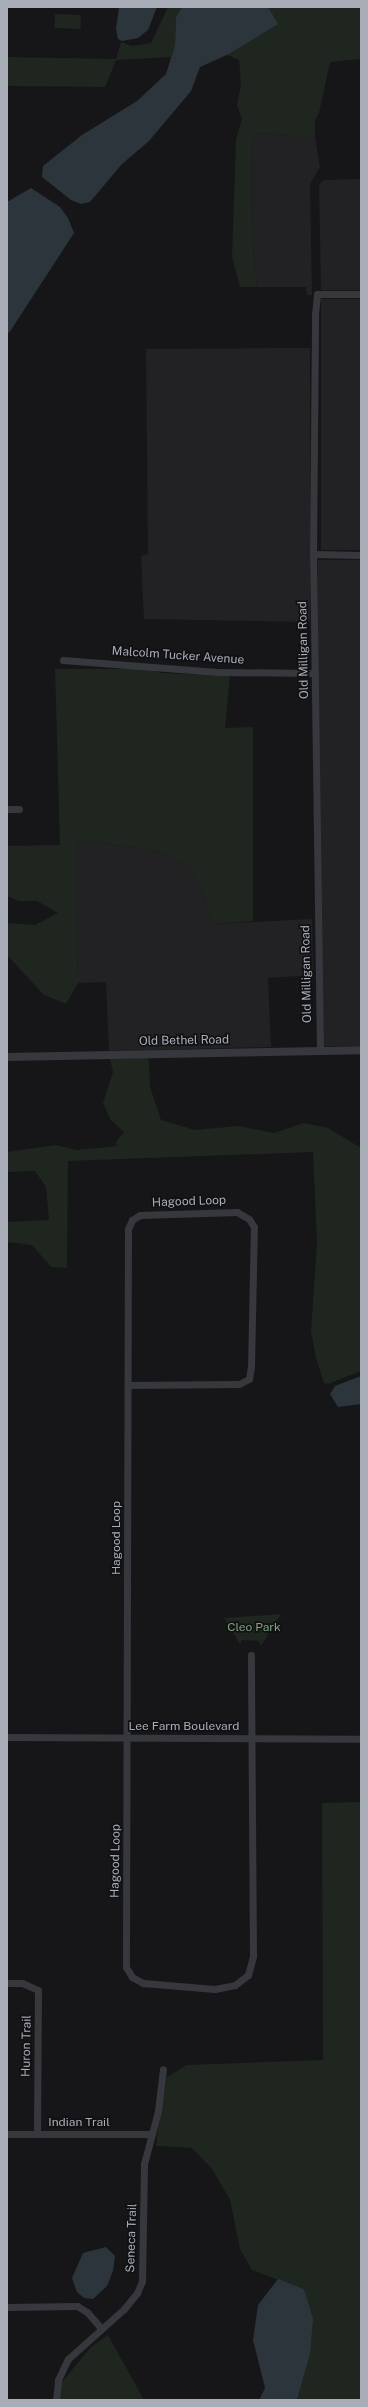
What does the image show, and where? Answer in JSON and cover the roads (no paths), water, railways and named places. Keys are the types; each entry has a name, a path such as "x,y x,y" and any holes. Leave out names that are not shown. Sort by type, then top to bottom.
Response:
{"street":[{"name":"Old Milligan Road","path":"320,1051 313,554 317,294 361,294"},
{"path":"313,554 361,555"},
{"name":"Malcolm Tucker Avenue","path":"63,660 218,672 315,673"},
{"path":"7,809 19,809"},
{"name":"Old Bethel Road","path":"7,1058 361,1050"},
{"name":"Hagood Loop","path":"128,1385 239,1384 249,1379 251,1367 254,1227 249,1219 237,1212 140,1215 132,1220 128,1229 128,1385 129,1738 126,1967 132,1977 143,1983 215,1989 235,1985 248,1975 253,1956 253,1738 251,1655"},
{"name":"Lee Farm Boulevard","path":"7,1738 361,1739"},
{"name":"Huron Trail","path":"7,1983 22,1983 38,1990 37,2134"},
{"name":"Seneca Trail","path":"56,2400 58,2380 68,2359 133,2300 142,2281 144,2164 158,2111 163,2069"},
{"name":"Indian Trail","path":"7,2134 152,2134"},
{"path":"7,2306 77,2306 88,2312 101,2328"}],"park label":[{"name":"Cleo Park","path":"254,1628"}]}
